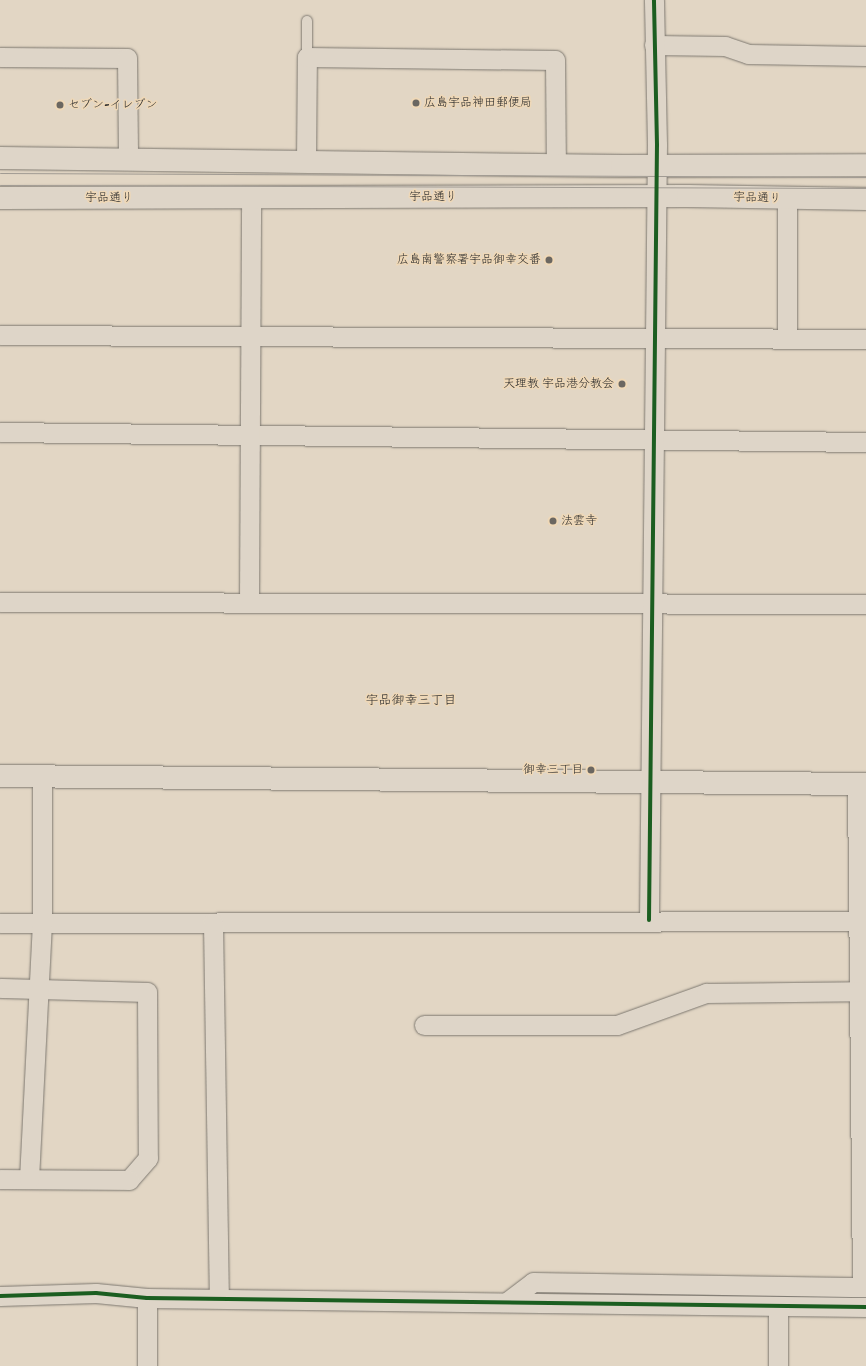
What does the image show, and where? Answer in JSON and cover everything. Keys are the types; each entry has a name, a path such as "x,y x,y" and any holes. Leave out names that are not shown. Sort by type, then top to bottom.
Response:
{"main road":[{"path":"0,158 657,166 866,165"},
{"name":"宇品通り","path":"0,198 655,197 866,199"},
{"path":"0,776 650,784 861,784"}],"street":[{"path":"649,920 653,339 655,197 657,166 654,0"},
{"path":"654,45 725,46 748,54 866,56"},
{"path":"0,57 128,58 128,159"},
{"path":"306,162 307,57 555,60 556,165"},
{"path":"249,600 251,198"},
{"path":"787,199 787,338"},
{"path":"0,335 866,339"},
{"path":"0,432 866,442"},
{"path":"0,602 249,600 866,604"},
{"path":"29,1179 42,924 42,777"},
{"path":"508,1300 533,1282 864,1287 859,991 862,921 861,784"},
{"path":"0,924 649,920 862,921"},
{"path":"213,923 219,1297"},
{"path":"0,988 147,992 148,1158 129,1180 0,1179"},
{"path":"424,1025 617,1025 706,993 859,991"},
{"path":"0,1296 96,1293 148,1298 219,1297 508,1300 866,1307"},
{"path":"147,1366 148,1298"},
{"path":"778,1306 778,1366"}],"lane":[{"path":"307,21 307,57"}],"tram line":[{"path":"0,173 866,177"},
{"path":"0,185 866,188"}],"cycle path":[{"path":"649,920 657,145 654,0"},
{"path":"0,1296 96,1293 147,1298 866,1307"}],"place":[{"name":"広島宇品神田郵便局","path":"416,103"},
{"name":"セブン-イレブン","path":"60,105"},
{"name":"広島南警察署宇品御幸交番","path":"549,260"},
{"name":"天理教 宇品港分教会","path":"622,384"},
{"name":"法雲寺","path":"553,521"},
{"name":"御幸三丁目","path":"591,770"}],"district":[{"name":"宇品御幸三丁目","path":"411,700"}]}
